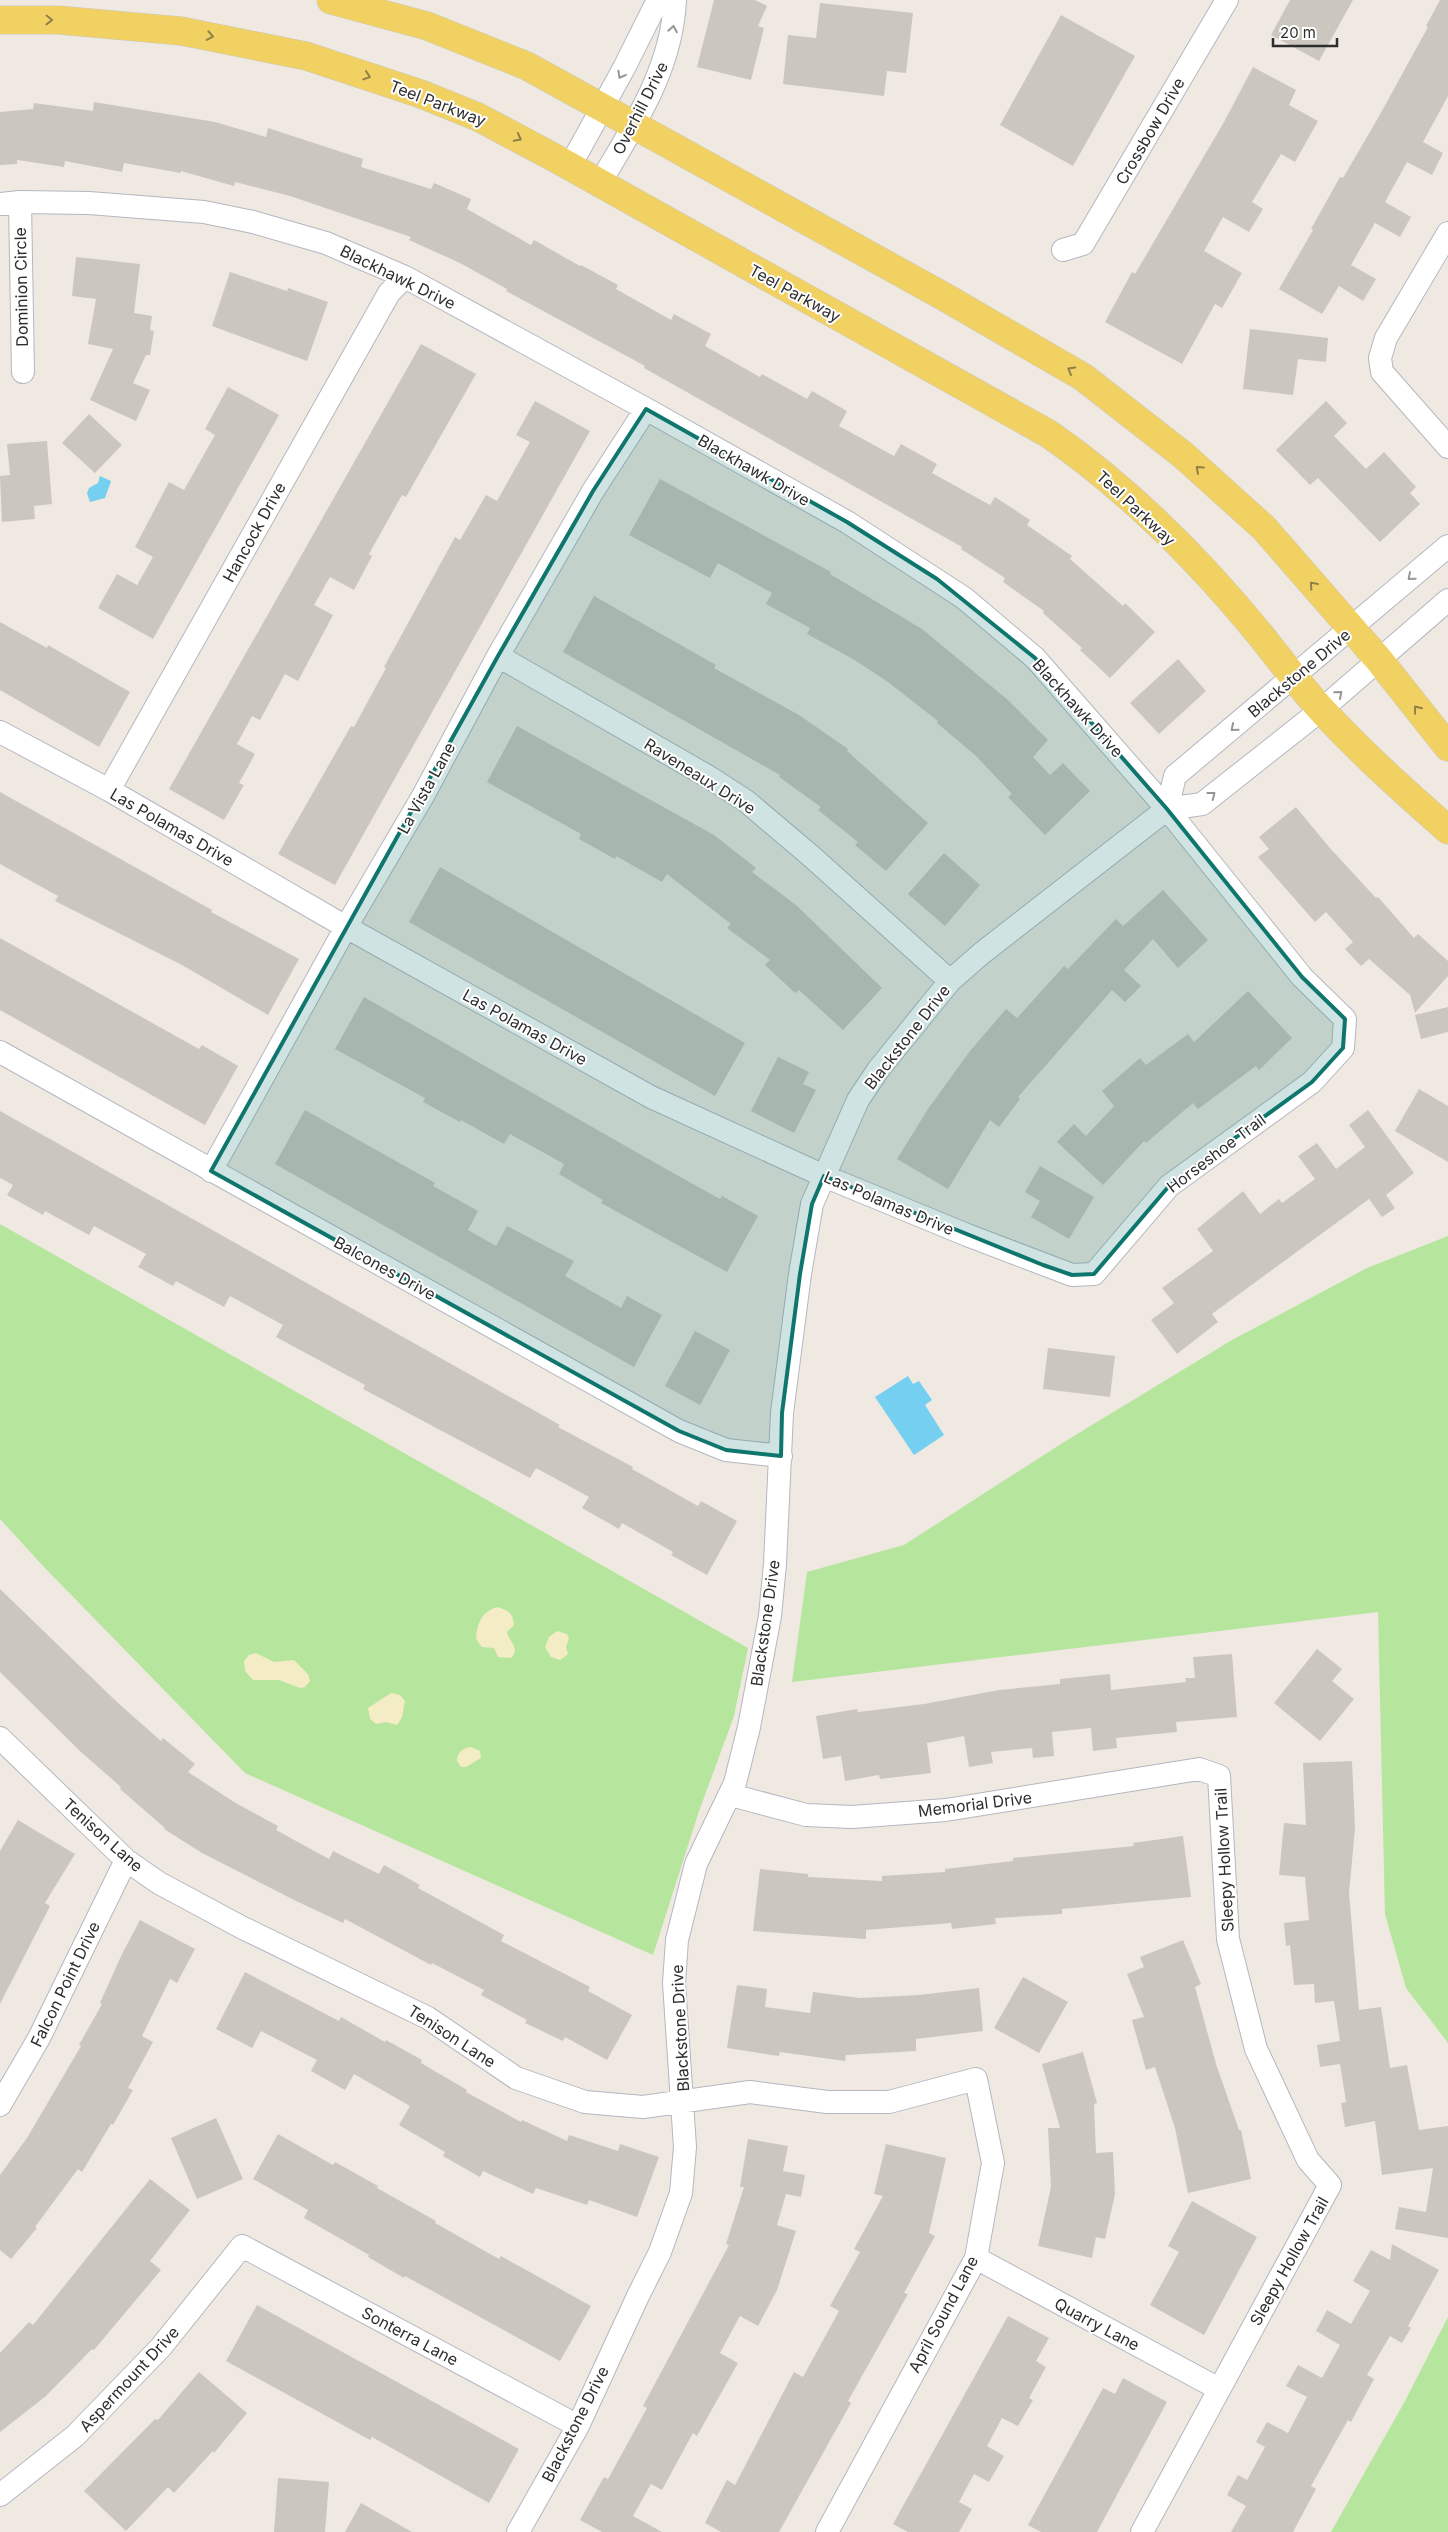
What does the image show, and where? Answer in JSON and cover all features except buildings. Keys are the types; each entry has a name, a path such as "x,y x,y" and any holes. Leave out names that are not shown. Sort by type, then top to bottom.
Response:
{"main road":[{"path":"332,0 427,26 518,62 943,296 1083,378 1183,454 1264,528 1350,629 1379,660 1448,747"},
{"name":"Teel Parkway","path":"0,20 67,21 181,31 306,56 421,94 478,117 570,166 1049,434 1079,455 1192,559 1261,636 1293,678 1321,710 1389,777 1448,830"}],"street":[{"name":"Overhill Drive","path":"570,166 658,0"},
{"name":"Overhill Drive","path":"600,183 634,125 662,69 674,26 675,0"},
{"name":"Crossbow Drive","path":"1063,250 1083,244 1221,2"},
{"name":"Blackhawk Drive","path":"10,203 89,203 214,214 253,222 326,243 405,277 847,522 964,598 1035,658 1167,809 1302,976 1345,1019"},
{"name":"Dominion Circle","path":"10,203 23,372"},
{"path":"1448,233 1386,338 1380,358 1382,372 1448,447"},
{"name":"Hancock Drive","path":"109,790 389,294 405,277"},
{"name":"La Vista Lane","path":"211,1171 346,927 423,796 498,656 593,491 646,409"},
{"name":"Blackstone Drive","path":"1167,809 1175,776 1448,546"},
{"name":"Blackstone Drive","path":"518,2532 578,2426 660,2252 681,2193 686,2147 674,1983 677,1940 696,1864 731,1795 749,1727 770,1616 775,1564 782,1414 800,1274 812,1204 845,1127 878,1070 950,982 982,953 1167,809 1202,804 1321,710 1448,600"},
{"name":"Raveneaux Drive","path":"498,656 709,777 746,801 950,982"},
{"name":"Las Polamas Drive","path":"0,732 109,790 346,927 651,1097 824,1176 967,1236 1072,1275"},
{"name":"Horseshoe Trail","path":"1072,1275 1094,1274 1170,1186 1312,1082 1344,1048 1345,1019"},
{"name":"Balcones Drive","path":"0,1052 679,1431 726,1450 781,1456"},
{"name":"Tenison Lane","path":"0,1738 126,1860 159,1883 428,2018 516,2078 585,2102 643,2107 750,2092 826,2102 889,2102 976,2079"},
{"name":"Memorial Drive","path":"731,1795 806,1815 852,1817 946,1810 1200,1769 1219,1776"},
{"name":"Sleepy Hollow Trail","path":"1142,2532 1330,2185 1308,2160 1256,2049 1228,1938 1219,1776"},
{"name":"Falcon Point Drive","path":"0,2105 40,2038 126,1860"},
{"name":"April Sound Lane","path":"827,2532 976,2258 993,2163 976,2079"},
{"name":"Sonterra Lane","path":"242,2246 578,2426"},
{"name":"Aspermount Drive","path":"0,2495 76,2436 161,2347 242,2246"},
{"name":"Quarry Lane","path":"976,2258 1219,2389"}],"highlighted area":[{"path":"646,409 847,522 937,579 1035,658 1167,809 1302,977 1345,1019 1343,1048 1312,1082 1169,1186 1094,1274 1072,1275 1043,1265 824,1176 812,1204 800,1274 782,1413 781,1456 726,1450 679,1431 211,1171 498,656 593,491"}],"green space":[{"path":"0,1224 748,1648 734,1716 698,1814 653,1955 245,1773 43,1566 0,1519"},
{"path":"1448,1236 1448,2043 1406,1988 1385,1914 1378,1612 792,1682 807,1572 904,1545 1064,1442 1232,1340 1367,1268"},
{"path":"1448,2317 1448,2532 1331,2532 1405,2401"}],"sand":[{"path":"497,1607 509,1613 513,1621 514,1625 507,1632 515,1648 511,1658 498,1657 494,1648 482,1647 476,1639 477,1628 481,1619 487,1612"},
{"path":"557,1631 567,1634 569,1638 566,1647 568,1654 560,1660 551,1657 545,1647 549,1637"},
{"path":"256,1653 274,1662 294,1660 308,1674 310,1681 305,1687 300,1688 279,1680 253,1680 245,1671 244,1661 249,1655"},
{"path":"391,1693 400,1695 405,1701 402,1717 397,1725 386,1722 376,1724 370,1719 368,1708"},
{"path":"471,1747 480,1751 481,1758 466,1767 461,1767 457,1761 459,1753 465,1748"}],"water":[{"path":"100,476 111,481 105,498 90,502 87,493 89,488 98,483"},
{"path":"908,1376 913,1384 919,1381 932,1400 925,1405 944,1435 914,1455 875,1397"}]}
